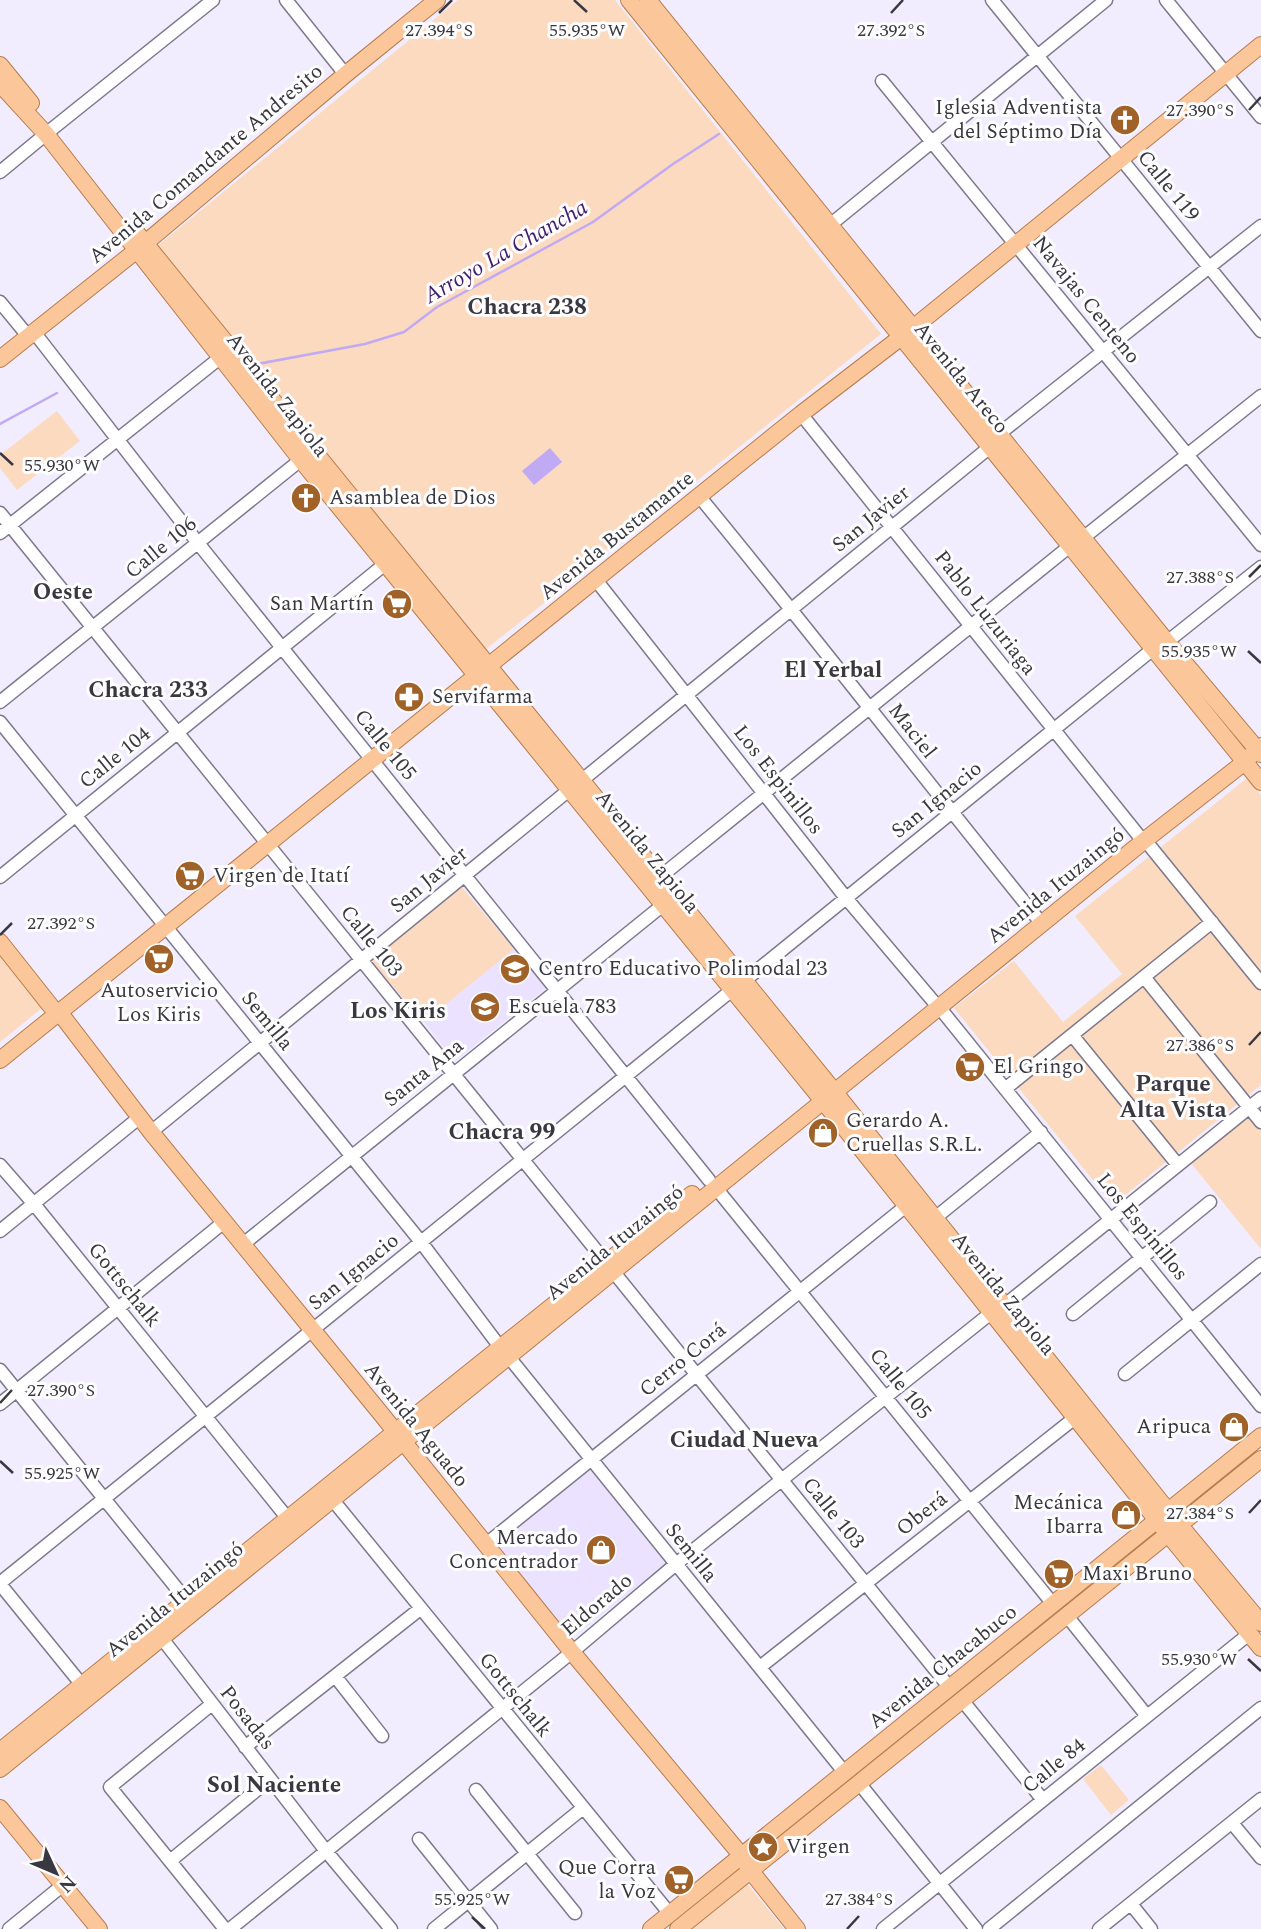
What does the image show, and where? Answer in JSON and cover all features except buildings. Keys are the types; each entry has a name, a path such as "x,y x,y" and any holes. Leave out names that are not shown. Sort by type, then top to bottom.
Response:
{"main road":[{"name":"Avenida Comandante Andresito","path":"138,243 425,0"},
{"name":"Avenida Comandante Andresito","path":"0,359 29,331 438,0"},
{"name":"Avenida Areco","path":"629,0 907,332 1160,646 1261,782"},
{"name":"Avenida Areco","path":"657,3 830,225 907,332"},
{"name":"Avenida Bustamante","path":"0,1060 1261,45"},
{"name":"Avenida Zapiola","path":"0,65 49,132"},
{"name":"Avenida Zapiola","path":"0,84 104,190 138,243 230,362 575,785 663,905 738,986 826,1093 935,1218 1076,1417 1258,1625 1261,1648"},
{"name":"Avenida Comandante Andresito","path":"0,348 29,331"},
{"name":"Avenida Zapiola","path":"307,455 386,564 482,671"},
{"name":"Avenida Areco","path":"1160,646 1260,750"},
{"name":"Avenida Ituzaingó","path":"0,1769 157,1632 1142,838 1242,759 1260,750"},
{"name":"Avenida Zapiola","path":"575,785 660,877 738,986"},
{"name":"Avenida Aguado","path":"0,932 140,1118 242,1245 313,1329 572,1652 806,1929"},
{"name":"Avenida Aguado","path":"0,942 61,1013"},
{"name":"Avenida Zapiola","path":"826,1093 906,1206 998,1309 1162,1515"},
{"name":"Avenida Chacabuco","path":"678,1929 859,1783 1054,1604 1261,1436"},
{"name":"Avenida Ituzaingó","path":"292,1524 332,1499 399,1437"},
{"name":"Avenida Chacabuco","path":"651,1929 845,1773 1067,1616 1261,1459"},
{"name":"Avenida Ituzaingó","path":"0,1751 82,1685 157,1632"},
{"path":"0,1808 99,1929"},
{"name":"Avenida Aguado","path":"753,1868 797,1929"}],"street":[{"path":"0,172 213,0"},
{"path":"286,0 341,69"},
{"name":"Calle 119","path":"992,0 1261,331"},
{"path":"830,225 1106,0"},
{"path":"1166,0 1261,117"},
{"name":"Navajas Centeno","path":"882,81 1261,545"},
{"name":"San Javier","path":"151,1132 892,527 1103,351 1261,226"},
{"name":"Calle 105","path":"0,302 29,331 625,1077 1054,1604"},
{"path":"5,529 117,440 230,362"},
{"path":"660,877 1261,396"},
{"name":"Pablo Luzuriaga","path":"802,414 1053,731 1261,983"},
{"name":"Calle 106","path":"0,702 307,455"},
{"name":"Maciel","path":"699,496 1039,921"},
{"name":"Calle 103","path":"0,513 5,529 93,627 1043,1801"},
{"name":"Calle 104","path":"0,877 386,564"},
{"name":"San Ignacio","path":"0,1583 951,813 1261,567"},
{"name":"Los Espinillos","path":"596,580 846,898 1041,1132 1261,1406"},
{"name":"Semilla","path":"0,722 421,1242 504,1352 845,1773"},
{"name":"Santa Ana","path":"242,1245 663,905"},
{"path":"1005,1089 1212,922"},
{"path":"1144,977 1261,1122"},
{"path":"1072,1035 1178,1166"},
{"name":"Eldorado","path":"227,1929 572,1652 676,1564 1261,1098"},
{"path":"0,1231 140,1118"},
{"path":"935,1218 1041,1132"},
{"name":"Gottschalk","path":"0,1165 292,1524"},
{"path":"1073,1314 1210,1202"},
{"name":"Cerro Corá","path":"485,1545 906,1206"},
{"path":"0,1404 224,1222"},
{"path":"1125,1374 1261,1264"},
{"path":"0,1370 190,1606"},
{"name":"Oberá","path":"760,1667 1076,1417"},
{"name":"Gottschalk","path":"332,1499 670,1914"},
{"path":"0,1583 82,1685"},
{"path":"245,1747 420,1609"},
{"path":"1067,1616 1147,1716"},
{"name":"Calle 84","path":"883,1929 1258,1625"},
{"name":"Posadas","path":"157,1632 388,1928"},
{"path":"335,1676 382,1736"},
{"path":"212,1704 110,1787 227,1929"},
{"path":"989,1929 1261,1708"},
{"path":"170,1861 270,1779"},
{"path":"859,1783 976,1929"},
{"path":"476,1790 575,1913"},
{"path":"1099,1929 1261,1799"},
{"path":"434,1929 583,1808"},
{"path":"1232,1823 1261,1858"},
{"path":"419,1839 491,1929"},
{"path":"9,1929 63,1885"},
{"path":"1131,1904 1151,1929"}],"shaded area":[{"path":"458,0 615,0 881,334 485,650 155,248"},
{"path":"57,411 80,441 17,490 0,468 0,455"},
{"path":"550,448 562,462 534,485 522,471"},
{"path":"1247,778 1261,795 1261,1085 1113,1205 954,1008 1014,961 1063,1022 1122,974 1075,916"},
{"path":"461,886 514,949 424,1022 370,960"},
{"path":"0,946 47,1004 0,1042"},
{"path":"514,949 546,988 455,1061 424,1022"},
{"path":"1249,1114 1261,1129 1261,1249 1190,1162"},
{"path":"590,1466 667,1562 570,1640 493,1544"},
{"path":"1101,1765 1129,1800 1111,1815 1083,1779"},
{"path":"746,1882 784,1929 687,1929"}],"waterway":[{"name":"Arroyo La Chancha","path":"252,365 365,344 404,332 437,307 593,222 719,134"},
{"name":"Arroyo La Chancha","path":"0,424 57,393"}],"place":[{"name":"Iglesia Adventista del Séptimo Día","path":"1125,120"},
{"name":"Asamblea de Dios","path":"306,498"},
{"name":"San Martín","path":"397,604"},
{"name":"Servifarma","path":"409,697"},
{"name":"Virgen de Itatí","path":"190,876"},
{"name":"Autoservicio Los Kiris","path":"159,959"},
{"name":"Centro Educativo Polimodal 23","path":"515,969"},
{"name":"Escuela 783","path":"485,1007"},
{"name":"El Gringo","path":"970,1067"},
{"name":"Gerardo A. Cruellas S.R.L.","path":"823,1133"},
{"name":"Aripuca","path":"1234,1427"},
{"name":"Mecánica Ibarra","path":"1126,1515"},
{"name":"Mercado Concentrador","path":"601,1550"},
{"name":"Maxi Bruno","path":"1059,1574"},
{"name":"Virgen","path":"763,1847"},
{"name":"Que Corra la Voz","path":"679,1880"}],"district":[{"name":"Chacra 238","path":"527,307"},
{"name":"Oeste","path":"63,592"},
{"name":"El Yerbal","path":"833,670"},
{"name":"Chacra 233","path":"148,690"},
{"name":"Los Kiris","path":"398,1011"},
{"name":"Parque Alta Vista","path":"1173,1097"},
{"name":"Chacra 99","path":"502,1132"},
{"name":"Ciudad Nueva","path":"744,1440"},
{"name":"Sol Naciente","path":"274,1785"}]}
